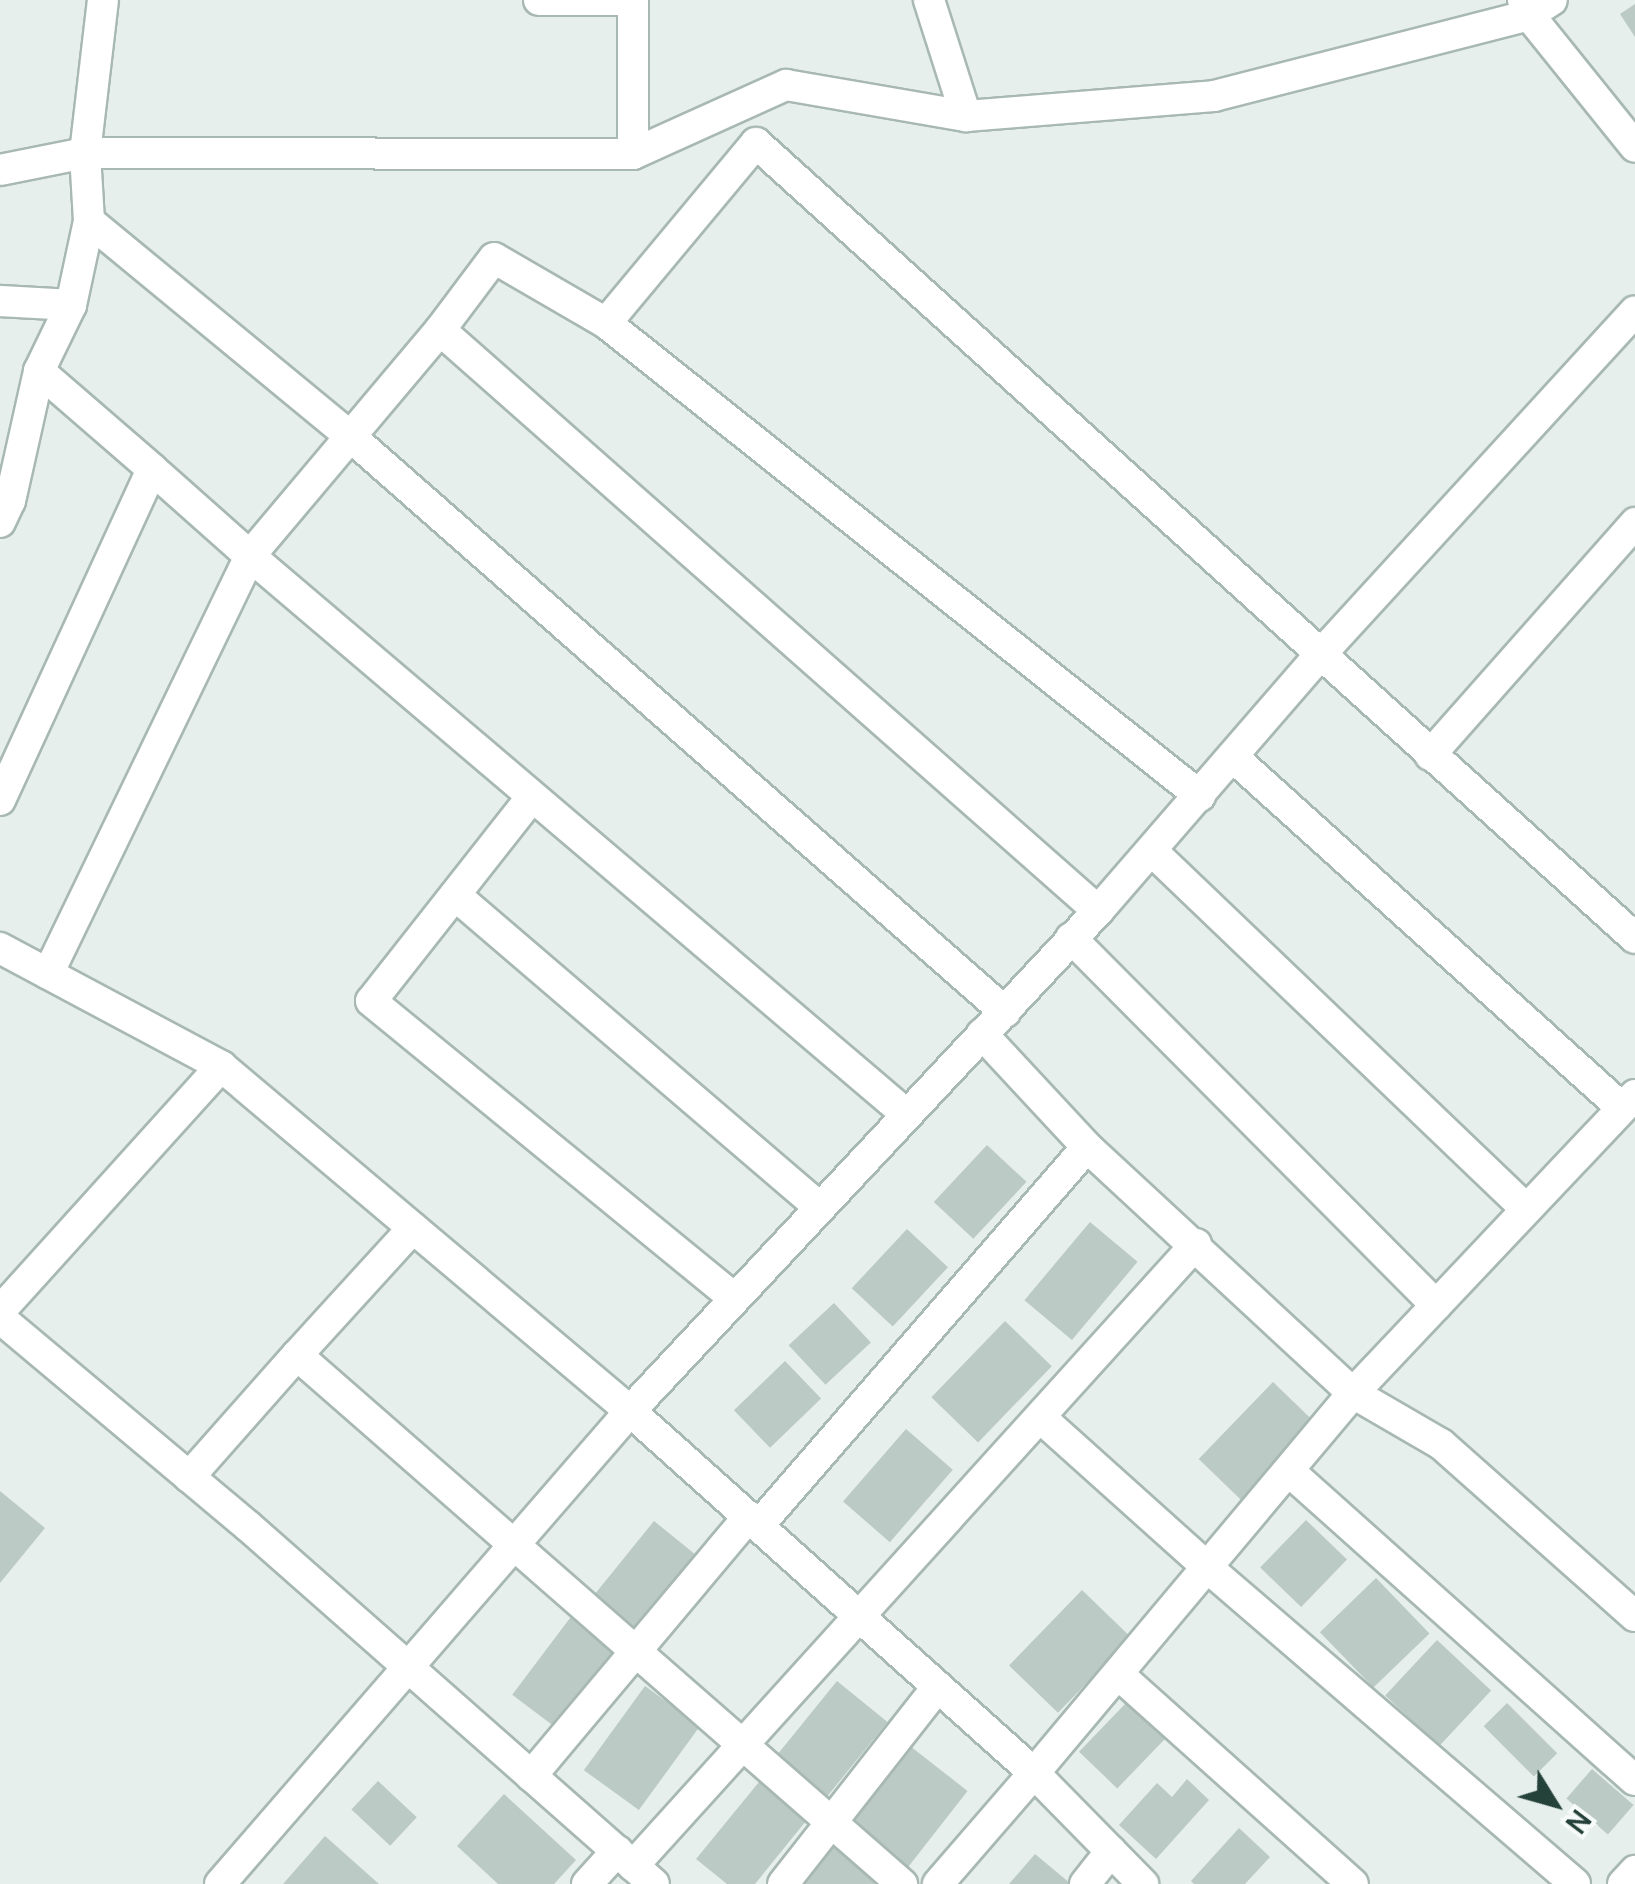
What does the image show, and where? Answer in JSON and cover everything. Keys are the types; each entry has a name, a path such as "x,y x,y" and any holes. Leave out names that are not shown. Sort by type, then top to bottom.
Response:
{"street":[{"path":"0,522 10,501 39,371 71,306 89,221 86,153 103,0"},
{"path":"539,0 633,0 632,154"},
{"path":"928,0 966,116"},
{"path":"0,170 86,153 632,154 786,84 966,116 1214,96 1535,5 1635,147"},
{"path":"606,323 756,143 1635,938"},
{"path":"89,221 351,436 1005,1012"},
{"path":"48,974 250,556 440,330 494,258 606,323 1200,796"},
{"path":"0,301 71,306"},
{"path":"220,1884 630,1411 1098,911 1320,655 1635,311"},
{"path":"440,330 1098,911"},
{"path":"39,371 531,798 906,1114"},
{"path":"0,800 152,469"},
{"path":"1430,755 1635,523"},
{"path":"938,1884 1353,1393 1629,1101 1233,758"},
{"path":"531,798 371,1001 734,1297"},
{"path":"1152,851 1526,1209"},
{"path":"454,895 819,1207"},
{"path":"1071,938 1436,1305"},
{"path":"0,948 221,1066 754,1520 1034,1773 1143,1884"},
{"path":"982,1034 1086,1147 1196,1244 1353,1393 1442,1444 1635,1616"},
{"path":"221,1066 0,1315 634,1867"},
{"path":"532,1776 636,1651 1086,1147"},
{"path":"189,1477 413,1228"},
{"path":"587,1884 634,1867 857,1613 1041,1418 1196,1244"},
{"path":"297,1355 902,1884"},
{"path":"1041,1418 1208,1568 1575,1884"},
{"path":"1290,1472 1635,1780"},
{"path":"1118,1674 1354,1884"},
{"path":"783,1884 938,1686"},
{"path":"1085,1884 1111,1852"},
{"path":"1623,1884 1635,1871"}],"building":[{"path":"1635,4 1635,37 1620,14"},
{"path":"987,1145 1026,1182 973,1239 934,1202"},
{"path":"1090,1222 1137,1262 1072,1340 1024,1300"},
{"path":"907,1229 948,1267 893,1326 852,1288"},
{"path":"834,1303 871,1342 825,1385 789,1345"},
{"path":"1005,1321 1052,1366 978,1442 931,1397"},
{"path":"785,1361 821,1398 770,1448 734,1410"},
{"path":"1273,1382 1321,1429 1247,1506 1199,1459"},
{"path":"906,1429 953,1470 890,1542 843,1501"},
{"path":"0,1491 45,1528 0,1583"},
{"path":"1306,1520 1347,1560 1301,1607 1260,1567"},
{"path":"654,1521 702,1560 640,1637 592,1598"},
{"path":"1376,1578 1429,1633 1373,1688 1320,1632"},
{"path":"1082,1590 1131,1637 1058,1713 1009,1666"},
{"path":"573,1614 626,1654 565,1734 512,1695"},
{"path":"1437,1640 1491,1690 1439,1746 1385,1696"},
{"path":"837,1681 888,1722 823,1802 772,1761"},
{"path":"645,1686 700,1726 639,1810 584,1770"},
{"path":"1127,1702 1165,1739 1117,1788 1079,1752"},
{"path":"1507,1703 1557,1753 1534,1777 1484,1726"},
{"path":"910,1746 968,1791 907,1868 850,1823"},
{"path":"1592,1769 1634,1805 1608,1835 1566,1798"},
{"path":"1187,1779 1209,1800 1156,1859 1119,1825 1157,1783 1172,1797"},
{"path":"378,1781 417,1817 390,1846 351,1810"},
{"path":"759,1782 806,1821 755,1884 727,1884 696,1859"},
{"path":"504,1794 576,1860 554,1884 498,1884 457,1846"},
{"path":"1239,1828 1270,1857 1245,1884 1194,1884 1191,1881"},
{"path":"325,1836 379,1884 283,1884"},
{"path":"834,1845 878,1884 799,1884"},
{"path":"1035,1854 1071,1884 1009,1884"}]}
